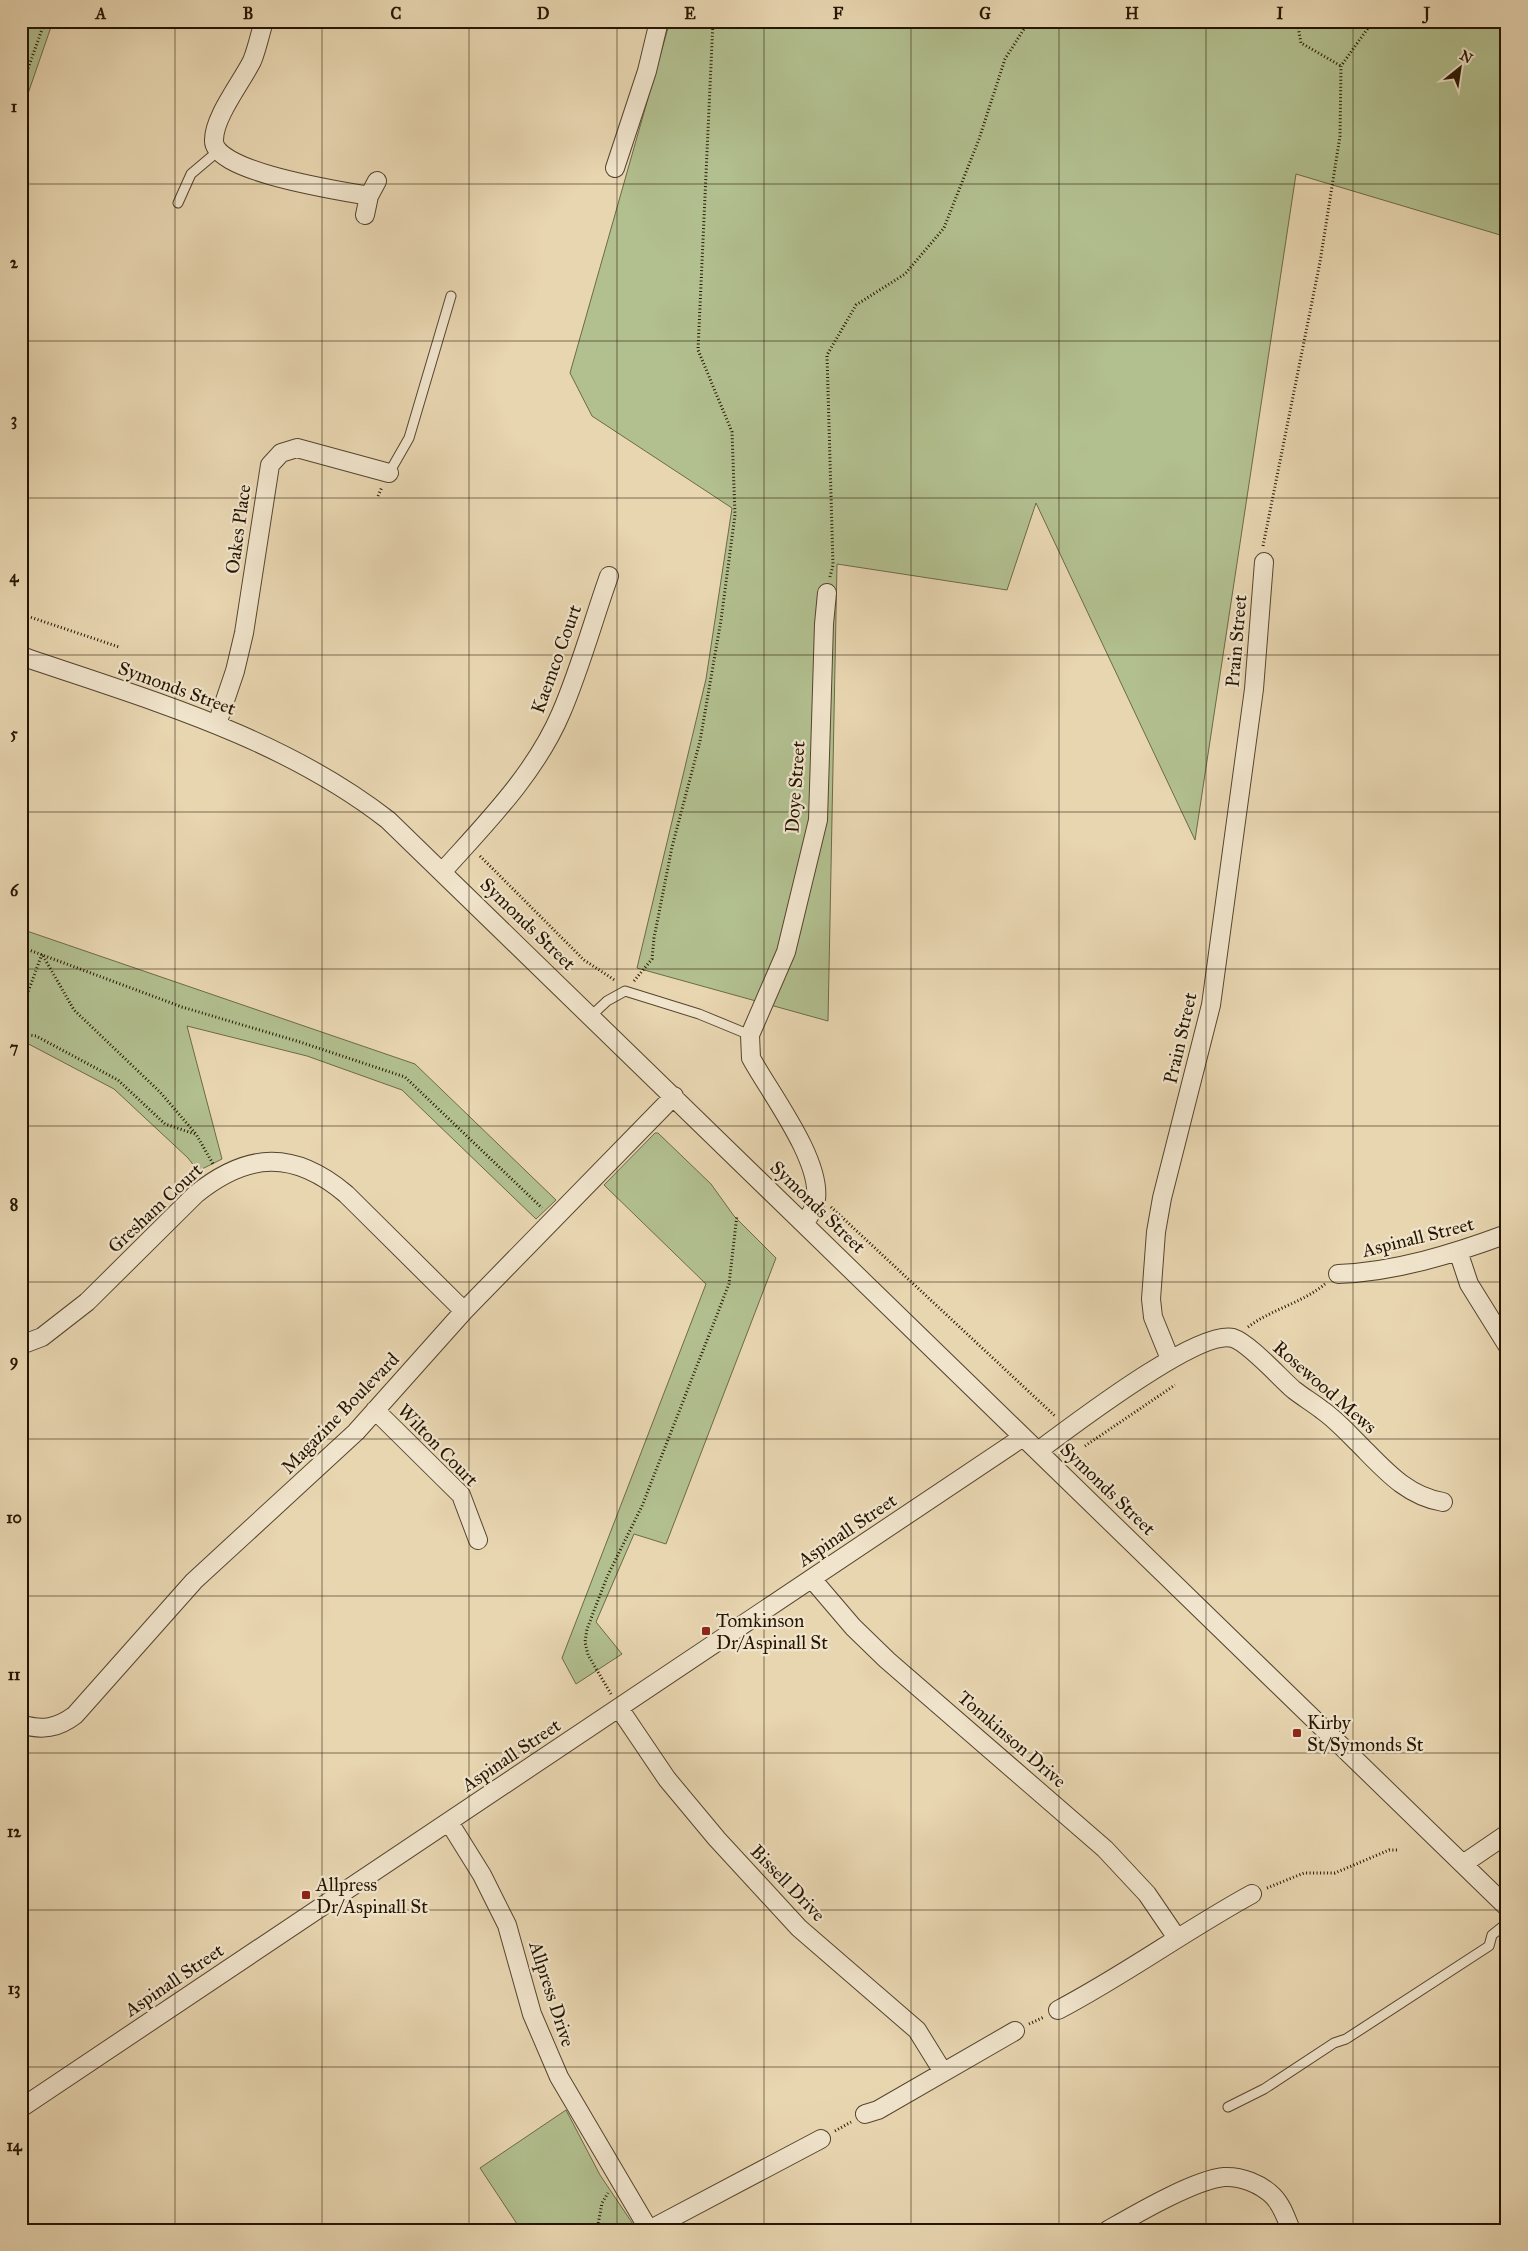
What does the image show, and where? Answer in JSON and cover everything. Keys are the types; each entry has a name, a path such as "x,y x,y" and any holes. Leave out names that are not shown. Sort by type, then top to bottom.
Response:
{"street":[{"path":"264,21 252,60 218,124 213,139 217,152 266,175 373,189 366,214"},
{"path":"615,168 646,71 659,21"},
{"name":"Oakes Place","path":"217,724 235,671 244,633 270,465 281,453 297,448 389,473"},
{"name":"Prain Street","path":"1170,1359 1153,1317 1151,1299 1156,1232 1164,1190 1211,1005 1254,689 1264,562"},
{"name":"Kaemco Court","path":"443,872 496,812 534,762 561,714 608,576"},
{"name":"Doye Street","path":"804,1223 812,1211 816,1193 813,1172 797,1137 751,1058 750,1035 786,952 818,820 823,633 827,593"},
{"name":"Symonds Street","path":"21,656 217,724 266,744 332,780 388,820 1507,1907"},
{"name":"Magazine Boulevard","path":"21,1724 43,1729 56,1726 75,1714 194,1581 332,1456 464,1311 674,1096"},
{"name":"Gresham Court","path":"21,1345 42,1336 87,1302 196,1194 215,1178 236,1168 268,1162 309,1168 328,1178 464,1311"},
{"name":"Aspinall Street","path":"1338,1274 1371,1273 1458,1251 1507,1234"},
{"path":"1458,1251 1469,1284 1507,1345"},
{"path":"1038,1451 1170,1359 1207,1341 1234,1338"},
{"name":"Rosewood Mews","path":"1234,1338 1245,1344 1296,1392 1334,1420 1404,1488 1427,1500 1444,1502"},
{"name":"Wilton Court","path":"375,1410 461,1495 478,1540"},
{"name":"Aspinall Street","path":"21,2108 1023,1437"},
{"name":"Tomkinson Drive","path":"812,1579 853,1627 887,1660 1105,1849 1147,1894 1177,1938"},
{"name":"Bissell Drive","path":"619,1708 667,1779 717,1839 799,1928 916,2030 943,2072"},
{"name":"Allpress Drive","path":"449,1822 482,1875 507,1925 532,2014 559,2077 649,2230 821,2139"},
{"path":"1463,1864 1507,1834"},
{"path":"1058,2010 1085,1996 1177,1938 1252,1894"},
{"path":"865,2114 878,2110 1015,2031"},
{"path":"1108,2230 1194,2187 1224,2177 1238,2178 1264,2188 1280,2204 1291,2230"}],"lane":[{"path":"178,203 190,174 217,152"},
{"path":"389,473 409,438 451,296"},
{"path":"591,1016 607,1001 625,991 699,1014 750,1035"},
{"path":"1228,2106 1264,2089 1334,2043 1346,2040 1489,1946 1492,1935 1507,1923"}],"path":[{"path":"21,88 45,21"},
{"path":"478,854 584,960 613,977 625,991 652,959 654,938 672,847 700,741 722,620 735,515 732,432 698,350 712,21"},
{"path":"827,593 833,564 827,355 856,305 905,274 944,228 979,139 1005,59 1029,21"},
{"path":"1297,21 1301,43 1341,66"},
{"path":"1264,562 1262,556 1320,262 1338,146 1341,66 1372,21"},
{"path":"21,614 118,647"},
{"path":"21,947 182,1007 300,1042 405,1078 553,1219"},
{"path":"21,1011 42,954"},
{"path":"42,954 74,1010 160,1092 196,1134 212,1160 215,1178"},
{"path":"21,1034 36,1036 118,1080 165,1124 196,1134"},
{"path":"816,1193 1061,1422"},
{"path":"619,1708 588,1655 585,1642 587,1629 606,1578 642,1506 729,1284 737,1215"},
{"path":"1234,1338 1262,1316 1301,1299 1338,1274"},
{"path":"1085,1446 1175,1385"},
{"path":"1252,1894 1304,1873 1335,1873 1389,1850 1398,1850"},
{"path":"1015,2031 1058,2010"},
{"path":"821,2139 865,2114"},
{"path":"597,2230 602,2203 607,2194 621,2185"}],"green space":[{"path":"21,21 53,21 21,114"},
{"path":"670,21 1507,21 1507,237 1296,174 1195,840 1036,503 1007,590 837,564 828,1021 637,968 706,679 732,508 592,416 570,373"},
{"path":"21,929 415,1064 556,1200 536,1219 402,1090 307,1056 187,1026 222,1159 198,1171 188,1158 114,1089 21,1040"},
{"path":"655,1133 658,1133 711,1184 734,1216 776,1258 666,1544 634,1534 596,1622 622,1654 576,1684 562,1658 706,1284 604,1185"},
{"path":"566,2110 600,2175 637,2230 521,2230 480,2168"}],"place":[{"name":"Tomkinson Dr/Aspinall St","path":"706,1631"},
{"name":"Kirby St/Symonds St","path":"1297,1733"},
{"name":"Allpress Dr/Aspinall St","path":"306,1895"}]}
